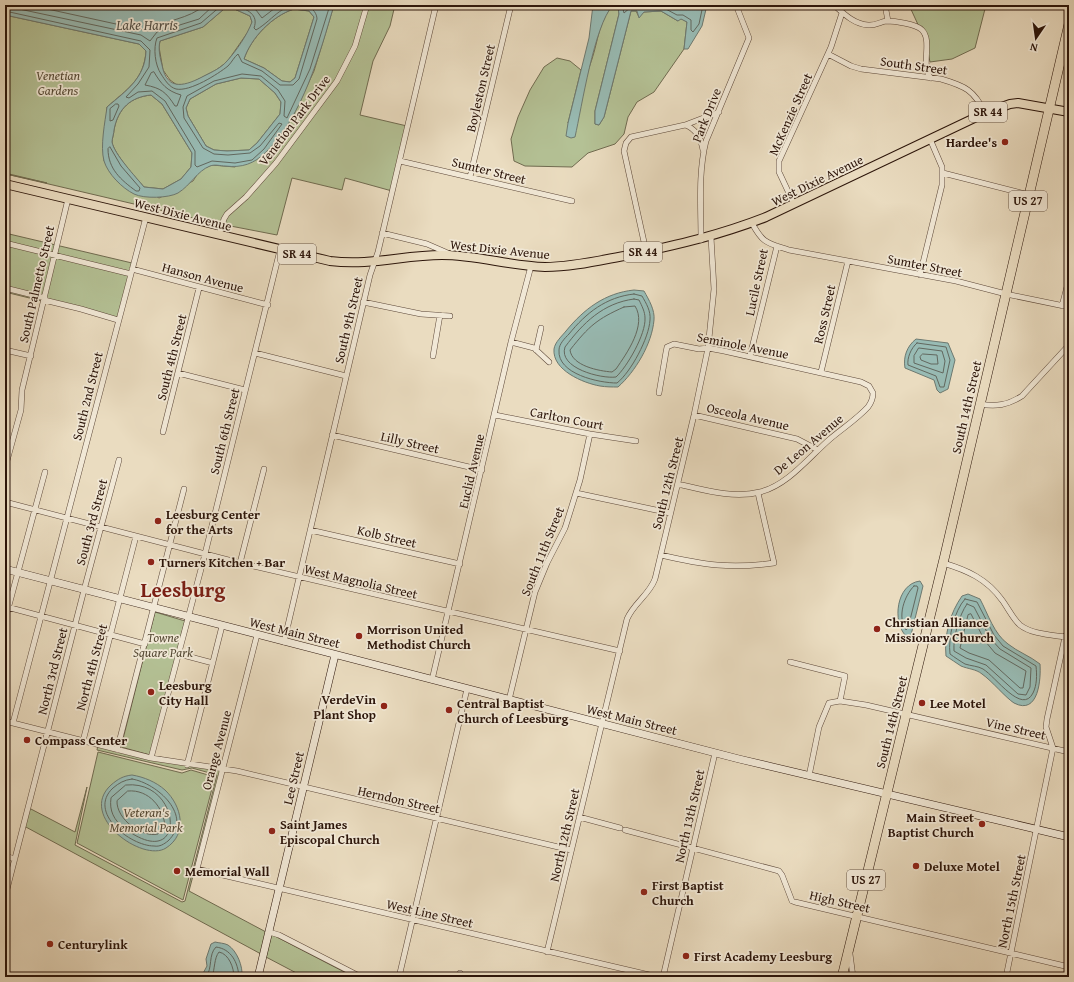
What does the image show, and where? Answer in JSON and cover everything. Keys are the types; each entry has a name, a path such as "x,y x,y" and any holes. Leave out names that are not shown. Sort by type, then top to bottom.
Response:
{"highway":[{"name":"South 14th Street","path":"886,795 943,563 1069,24"},
{"name":"US 27","path":"842,977 886,795"}],"main road":[{"name":"West Dixie Avenue","path":"68,199 330,261 374,263 418,256 455,256 531,266 574,265 700,240 752,223 1002,106 1018,103 1050,108"},
{"name":"SR 44","path":"1050,108 1069,112"},
{"name":"SR 44","path":"5,184 68,199"},
{"name":"West Main Street","path":"5,569 189,618 715,753 886,795 1069,837"},
{"name":"Lee Street","path":"258,977 335,655"}],"street":[{"name":"Venetion Park Drive","path":"219,235 227,214 246,197 272,168 337,81 355,46 367,5"},
{"name":"South 9th Street","path":"284,642 363,302 400,162 436,5"},
{"name":"Boyleston Street","path":"470,177 511,5"},
{"name":"Park Drive","path":"700,240 701,171 703,153 749,42 749,36 736,5"},
{"path":"834,5 852,20 869,25 888,21 916,27 923,31 926,42 926,71 931,78"},
{"path":"885,5 888,21"},
{"name":"McKenzie Street","path":"794,204 779,172 779,161 828,54 842,12"},
{"name":"South Street","path":"828,54 851,66 861,69 951,82 972,93 979,101 985,113"},
{"path":"646,251 624,147 631,137 685,125 719,112"},
{"path":"685,125 692,128 700,138 703,153"},
{"path":"920,275 942,185 943,173 940,159 930,139"},
{"name":"Sumter Street","path":"400,162 572,201"},
{"path":"943,173 1029,195"},
{"name":"South Palmetto Street","path":"5,468 21,410 22,390 68,199"},
{"name":"South 2nd Street","path":"13,723 146,217"},
{"name":"Lucile Street","path":"750,356 777,246 761,239 752,223"},
{"path":"382,233 428,244 455,256"},
{"name":"South 12th Street","path":"603,724 627,619 652,586 661,555 694,415 708,348 714,289 711,237"},
{"name":"Hanson Avenue","path":"5,243 268,305"},
{"name":"Sumter Street","path":"777,246 796,252 956,281 1006,294 1069,307"},
{"name":"South 6th Street","path":"152,758 268,305 280,250"},
{"name":"Ross Street","path":"821,372 848,261"},
{"name":"Euclid Avenue","path":"432,680 511,342 531,266"},
{"path":"1062,306 1069,280"},
{"path":"5,288 118,320"},
{"name":"South 4th Street","path":"163,432 199,288"},
{"path":"363,302 421,314 450,316"},
{"path":"433,356 440,315"},
{"path":"536,350 541,328"},
{"path":"511,342 536,350 549,362"},
{"name":"Seminole Avenue","path":"659,393 666,352 670,345 681,344 750,356 860,382"},
{"path":"980,404 999,406 1014,401 1022,396 1069,345"},
{"path":"5,350 31,356"},
{"path":"255,353 346,376"},
{"path":"178,373 245,390"},
{"name":"De Leon Avenue","path":"678,484 714,492 758,493 785,479 857,417 872,401 872,390 860,382"},
{"name":"Carlton Court","path":"495,415 590,434 636,441"},
{"name":"Osceola Avenue","path":"694,415 797,439 818,450"},
{"name":"South 11th Street","path":"509,700 535,592 547,564 562,537 576,493 590,434"},
{"name":"Lilly Street","path":"332,435 482,470"},
{"name":"South 3rd Street","path":"84,590 119,460"},
{"path":"240,563 264,469"},
{"path":"5,620 7,607 45,472"},
{"path":"117,750 171,545 184,489"},
{"path":"576,493 670,513"},
{"path":"661,555 694,563 728,567 774,563 758,493"},
{"name":"West Magnolia Street","path":"5,502 299,578 620,651"},
{"name":"Kolb Street","path":"310,530 460,564"},
{"path":"120,599 136,536"},
{"path":"943,563 966,570 982,578 1001,598 1016,620 1024,628 1065,637"},
{"name":"North 3rd Street","path":"5,897 84,590"},
{"name":"North 4th Street","path":"83,741 120,599"},
{"path":"7,607 145,644"},
{"path":"187,765 222,626"},
{"path":"1053,748 1046,727 1065,637 1069,630"},
{"name":"Orange Avenue","path":"197,869 257,635"},
{"path":"179,654 213,663"},
{"path":"790,662 845,676 840,701 832,701 827,705 819,727 809,776"},
{"path":"399,977 467,689"},
{"name":"Vine Street","path":"840,701 1069,752"},
{"name":"Herndon Street","path":"5,721 152,758 187,765 222,768 571,850"},
{"name":"North 12th Street","path":"548,952 571,850 603,724"},
{"name":"North 15th Street","path":"1006,977 1053,748"},
{"name":"North 13th Street","path":"663,977 715,753"},
{"name":"High Street","path":"579,817 772,868 782,875 792,901 795,902 1069,967"},
{"path":"5,856 15,859"},
{"name":"West Line Street","path":"197,869 658,977"},
{"path":"269,932 361,977"},
{"path":"849,949 853,977"}],"green space":[{"name":"Venetian Gardens","path":"334,5 395,5 390,26 373,61 360,115 407,126 392,191 345,178 342,190 292,178 277,235 215,223 5,173 5,15 139,44 146,51 145,61 138,77 128,89 107,107 104,161 159,198 193,181 200,170 212,165 235,167 292,118 314,71"},
{"path":"613,5 618,7 619,14 595,111 595,124 599,125 604,117 631,11 636,11 639,17 644,12 661,11 678,21 680,18 687,22 684,49 654,92 637,102 628,117 624,134 615,144 588,153 572,167 525,166 514,161 511,139 518,117 530,90 544,67 557,58 570,61 581,70 568,123 589,67 602,24 608,11"},
{"path":"909,5 986,5 975,48 952,59 930,62 926,42"},
{"path":"230,7 250,16 252,22 250,29 227,62 216,70 187,85 177,85 170,80 163,70 159,47 160,41 203,27 224,9"},
{"path":"294,9 309,11 314,17 295,78 290,82 282,81 264,68 244,59 252,43 270,22"},
{"path":"241,78 259,79 275,93 281,102 280,114 257,143 249,150 214,150 206,146 188,116 186,108 190,99 216,84"},
{"path":"151,95 162,104 192,153 191,167 181,179 163,189 144,187 121,159 112,142 116,122 126,105 137,98"},
{"path":"5,233 132,263 119,320 5,292"},
{"name":"Towne Square Park","path":"155,612 185,621 150,755 121,747"},
{"path":"98,745 221,769 189,891 266,932 261,954 24,826 29,808 75,832 87,787 75,845 182,902 185,901 217,775 192,768 182,770 97,750"},
{"name":"Veteran's Memorial Park","path":"98,752 182,773 191,770 215,777 183,900 77,843"},
{"path":"271,934 354,977 304,977 266,957"}],"water":[{"name":"Lake Harris","path":"5,5 334,5 309,83 290,121 266,152 257,160 242,166 216,165 205,168 178,193 169,196 156,197 138,196 116,180 106,166 102,148 107,107 134,83 142,69 146,51 139,44 5,15","holes":["230,7 250,16 252,22 245,37 234,52 219,68 191,82 178,84 168,80 159,50 160,41 203,27 224,9","294,9 309,11 314,17 295,78 290,82 282,81 264,68 244,59 252,43 263,29 270,22","241,78 259,79 275,93 281,102 280,114 257,143 249,150 214,150 206,146 188,116 186,108 190,99 216,84","151,95 162,104 192,153 191,167 181,179 163,189 144,187 121,159 112,142 116,122 122,110 132,101"]},
{"path":"593,5 613,5 606,15 594,48 575,137 571,138 566,136 568,123 589,38"},
{"path":"614,5 707,5 702,26 688,49 684,49 687,22 681,19 678,21 661,11 644,12 639,18 637,11 631,11 604,117 599,125 595,124 595,111 619,14 618,7"},
{"path":"634,290 644,291 653,309 654,320 653,329 646,348 631,374 618,387 607,387 577,379 563,369 558,363 554,349 557,342 573,323 588,309 604,298"},
{"path":"916,339 948,343 955,360 948,389 940,393 937,390 934,380 905,368 906,352"},
{"path":"920,581 923,586 911,635 906,636 899,622 898,613 901,596 912,584"},
{"path":"968,594 980,599 995,629 1003,640 1040,664 1040,678 1037,694 1029,704 1022,706 1014,703 980,672 961,666 946,656 947,632 951,617 962,596"},
{"path":"132,775 154,782 165,790 171,797 179,812 180,828 178,835 166,848 156,851 143,849 130,843 117,834 107,823 102,810 103,797 111,785 116,781 123,777"},
{"path":"215,942 228,945 234,951 240,964 242,977 201,977 207,966 206,959 211,944"}],"place":[{"name":"Hardee's","path":"1005,142"},
{"name":"Leesburg Center for the Arts","path":"158,521"},
{"name":"Turners Kitchen + Bar","path":"151,562"},
{"name":"Christian Alliance Missionary Church","path":"877,629"},
{"name":"Morrison United Methodist Church","path":"359,636"},
{"name":"Leesburg City Hall","path":"151,692"},
{"name":"Lee Motel","path":"922,703"},
{"name":"VerdeVin Plant Shop","path":"384,706"},
{"name":"Central Baptist Church of Leesburg","path":"449,710"},
{"name":"Compass Center","path":"27,740"},
{"name":"Main Street Baptist Church","path":"982,824"},
{"name":"Saint James Episcopal Church","path":"272,831"},
{"name":"Deluxe Motel","path":"916,866"},
{"name":"Memorial Wall","path":"177,871"},
{"name":"First Baptist Church","path":"644,892"},
{"name":"Centurylink","path":"50,944"},
{"name":"First Academy Leesburg","path":"686,956"}],"district":[{"name":"Leesburg","path":"183,590"}]}
